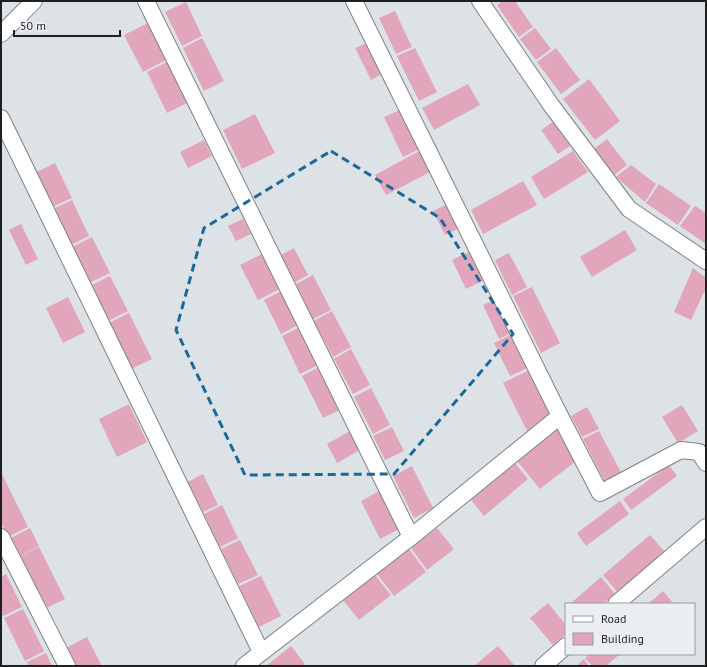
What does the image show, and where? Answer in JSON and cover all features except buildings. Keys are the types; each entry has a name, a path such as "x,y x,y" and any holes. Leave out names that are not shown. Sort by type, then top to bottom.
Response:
{"street":[{"path":"1,34 34,1"},
{"path":"146,1 411,537"},
{"path":"354,1 560,416 600,493 681,450 699,452 706,463"},
{"path":"480,1 551,105 629,209 706,261"},
{"path":"1,118 262,652"},
{"path":"244,666 411,537 560,416"},
{"path":"617,603 706,527"},
{"path":"1,537 67,666"},
{"path":"543,666 565,647"}],"highlighted area":[{"path":"331,151 440,218 513,334 394,474 245,475 176,330 204,228"}]}
